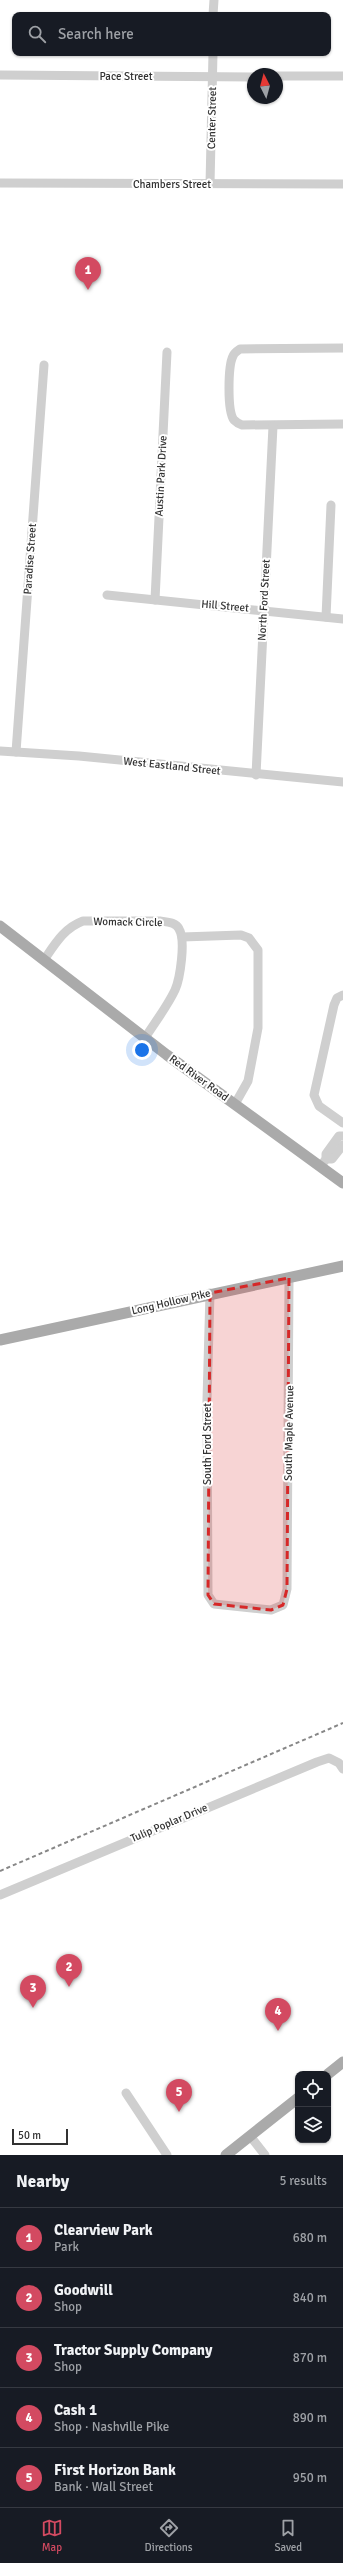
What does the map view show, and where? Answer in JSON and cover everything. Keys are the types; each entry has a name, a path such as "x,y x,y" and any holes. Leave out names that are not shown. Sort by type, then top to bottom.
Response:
{"main road":[{"name":"Red River Road","path":"0,926 145,1038 235,1104 323,1163 343,1183"},
{"name":"Long Hollow Pike","path":"0,1340 210,1293 343,1266"},
{"path":"331,2072 343,2062"},
{"path":"226,2155 295,2100"}],"street":[{"path":"214,0 214,12"},
{"name":"Center Street","path":"210,184 213,56"},
{"name":"Pace Street","path":"0,75 247,77"},
{"path":"283,76 343,76"},
{"name":"Chambers Street","path":"0,183 343,184"},
{"path":"343,348 240,349 234,354 229,387 230,412 235,421 242,426 343,424"},
{"name":"Austin Park Drive","path":"155,600 167,352"},
{"name":"Paradise Street","path":"16,752 44,365"},
{"name":"North Ford Street","path":"256,775 273,426"},
{"path":"326,617 331,505"},
{"name":"Hill Street","path":"107,595 343,619"},
{"name":"West Eastland Street","path":"0,751 79,756 256,775 343,782"},
{"name":"Womack Circle","path":"44,960 63,934 72,925 83,921 160,921 173,923 179,928 182,937"},
{"path":"145,1038 175,989 180,971 182,937 241,935 249,938 258,950 258,1028 256,1046 248,1081 235,1104"},
{"path":"343,995 337,998 334,1004 314,1096 318,1106 343,1123"},
{"path":"323,1163 326,1154 339,1136 343,1136"},
{"path":"323,1163 332,1159 343,1145"},
{"name":"South Maple Avenue","path":"208,1595 214,1604 271,1610 283,1605 287,1589 289,1278"},
{"name":"South Ford Street","path":"208,1595 207,1400 210,1293"},
{"name":"Tulip Poplar Drive","path":"0,1895 317,1762 328,1758 341,1766"},
{"path":"126,2092 167,2155"},
{"path":"250,2136 265,2155"}],"highlighted area":[{"path":"289,1278 287,1589 283,1605 271,1610 214,1604 208,1595 210,1293"}],"railway":[{"path":"0,1871 343,1723"}],"place":[{"name":"Clearview Park","path":"88,290"},
{"name":"Goodwill","path":"69,1987"},
{"name":"Tractor Supply Company","path":"33,2008"},
{"name":"Cash 1","path":"278,2031"},
{"name":"First Horizon Bank","path":"179,2112"}]}
